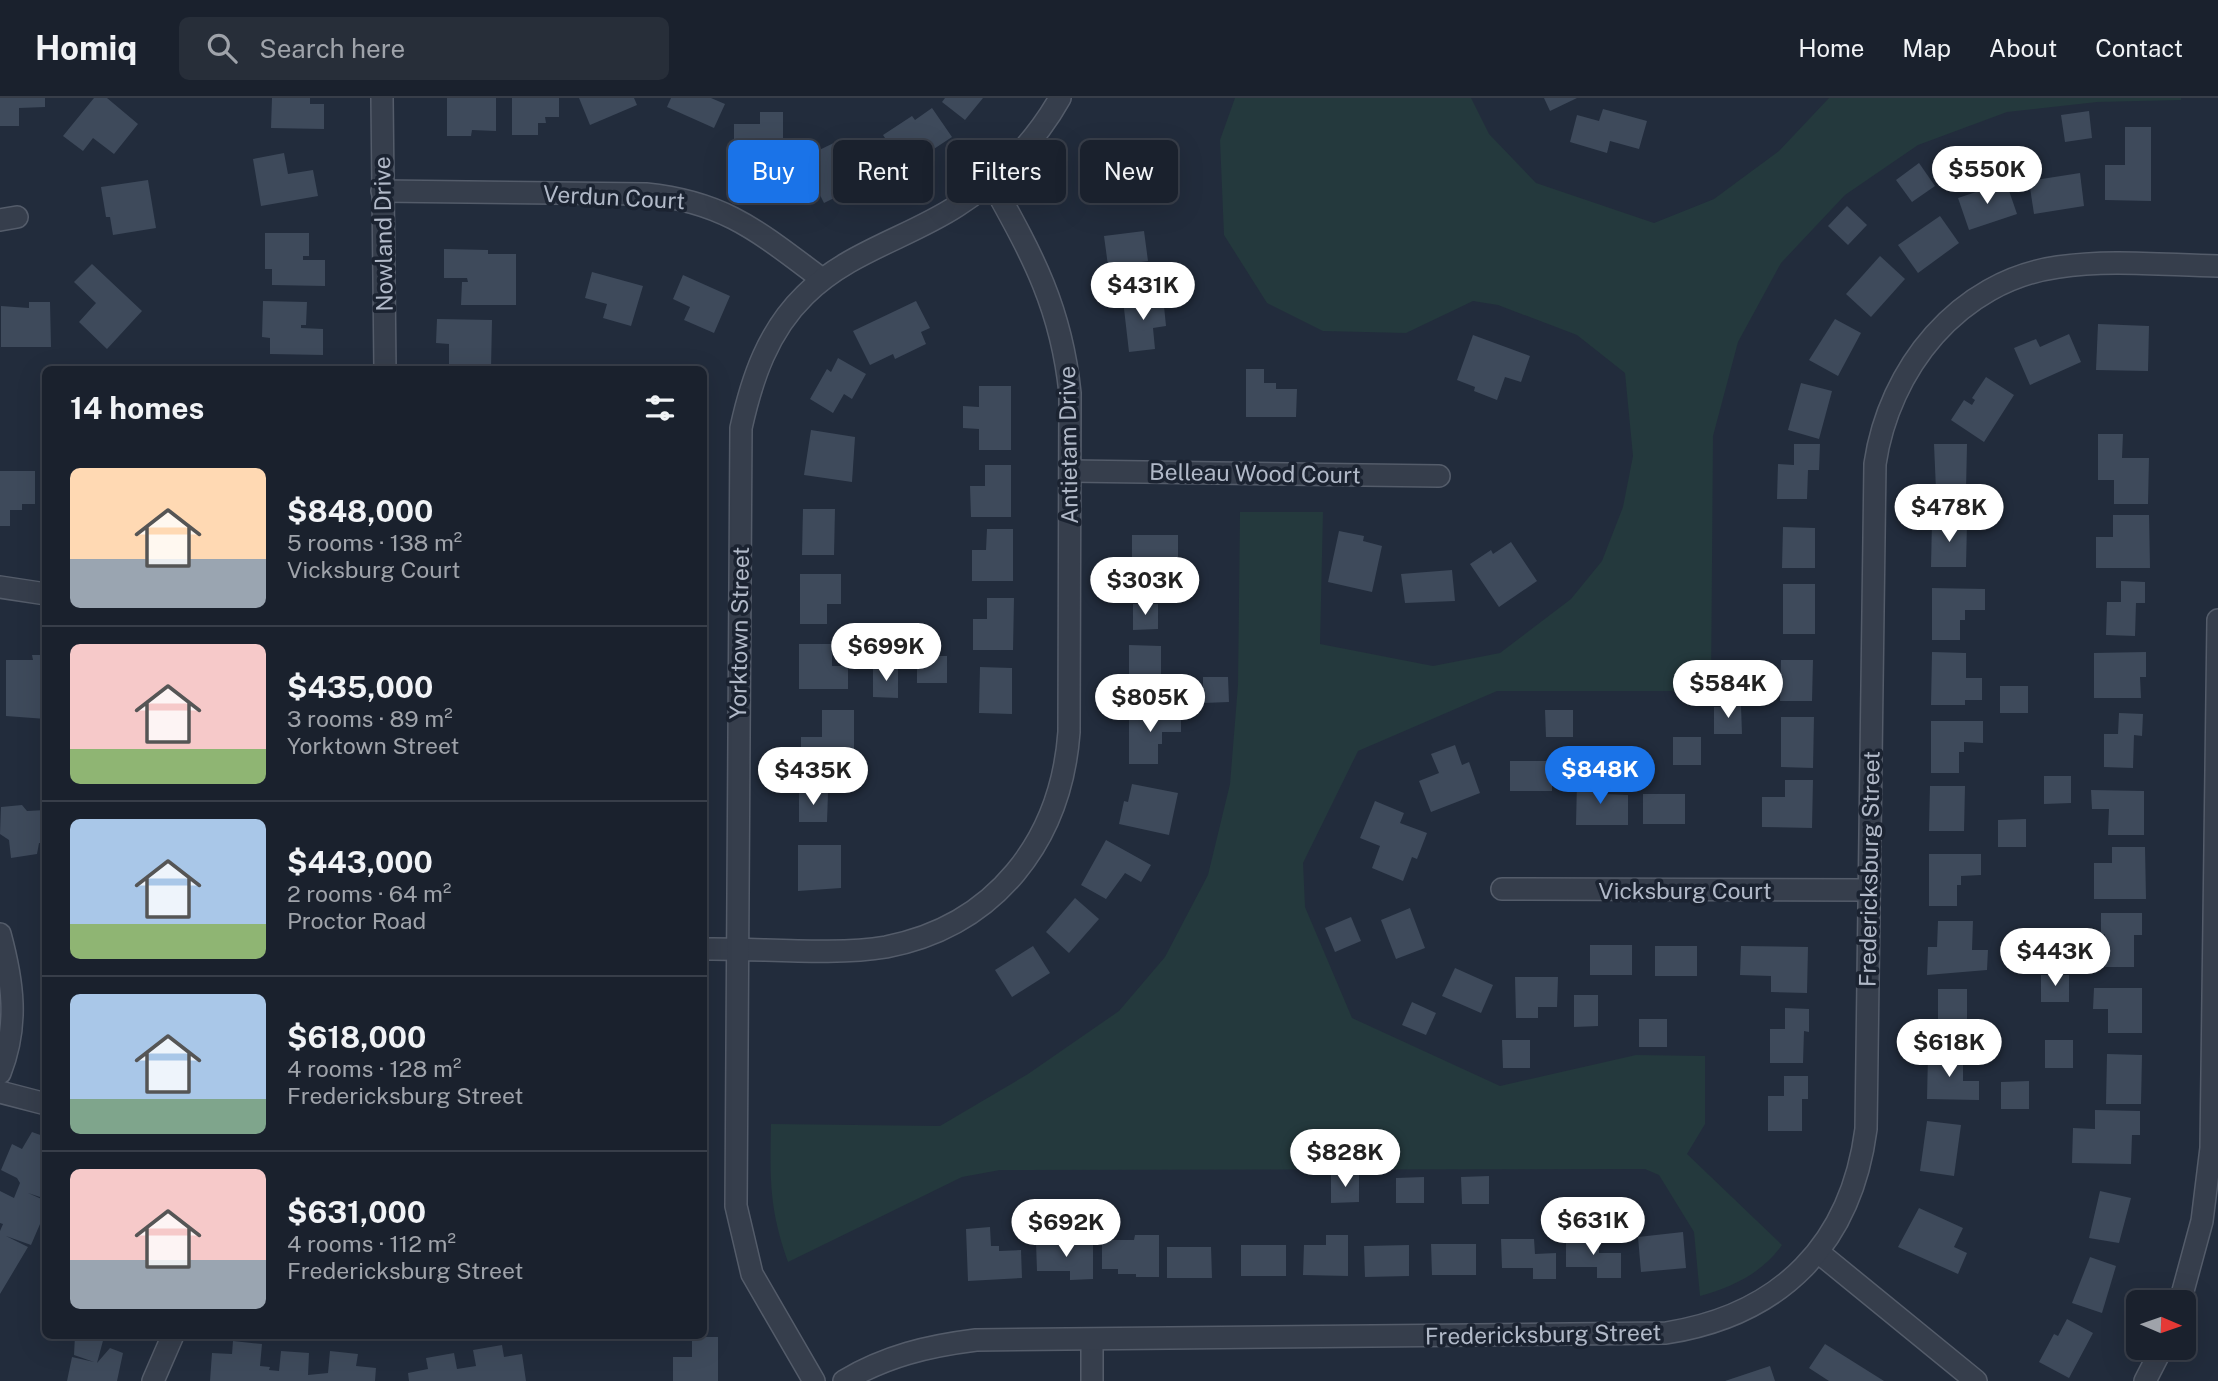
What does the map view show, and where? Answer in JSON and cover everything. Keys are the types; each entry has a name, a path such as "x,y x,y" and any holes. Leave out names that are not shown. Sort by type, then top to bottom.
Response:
{"street":[{"name":"Nowland Drive","path":"382,98 385,366"},
{"name":"Yorktown Street","path":"1029,140 1060,98"},
{"name":"Verdun Court","path":"382,191 646,194 682,198 709,205 734,218 822,279"},
{"name":"Yorktown Street","path":"814,1381 752,1273 736,1206 741,428 750,388 767,346 789,313 822,279 856,256 960,203"},
{"name":"Antietam Drive","path":"707,949 861,949 916,939 947,927 981,906 1027,859 1054,810 1067,756 1070,393 1059,323 1038,267 1003,203"},
{"name":"Fredericksburg Street","path":"844,1381 872,1365 931,1346 976,1340 1092,1341 1666,1333 1714,1323 1750,1308 1789,1282 1818,1252 1847,1206 1863,1146 1875,464 1884,419 1903,375 1926,343 1955,314 1987,292 2024,275 2055,267 2087,264 2218,266"},
{"name":"Belleau Wood Court","path":"1071,471 1439,475"},
{"path":"0,587 42,593"},
{"path":"2183,1290 2202,1221 2211,1148 2218,620"},
{"name":"Vicksburg Court","path":"1502,889 1869,890"},
{"path":"0,934 12,979 14,1005 6,1058 0,1073"},
{"path":"0,1092 42,1103"},
{"path":"1818,1252 1976,1381"},
{"path":"153,1381 171,1339"},
{"path":"1092,1341 1092,1381"},
{"path":"2146,1381 2156,1360"}],"green space":[{"path":"1235,98 1471,98 1489,134 1536,183 1654,223 1714,199 1779,151 1829,98 2181,98 2097,102 2007,112 1918,145 1845,195 1781,263 1738,342 1713,436 1711,691 1497,691 1358,751 1303,863 1305,907 1352,1018 1500,1086 1636,1055 1705,1056 1705,1124 1687,1154 1782,1245 1756,1271 1724,1288 1700,1296 1694,1232 1659,1175 1645,1169 1000,1170 962,1177 788,1262 777,1226 772,1194 771,1124 940,1126 1028,1074 1119,1011 1165,957 1208,875 1230,784 1238,685 1240,512 1323,512 1320,644 1433,666 1500,653 1571,599 1602,561 1623,507 1633,456 1625,373 1577,335 1498,305 1473,301 1406,333 1323,331 1267,303 1224,235 1220,140"}],"building":[{"path":"0,98 45,98 45,107 19,108 19,126 0,126"},
{"path":"94,98 107,98 138,124 114,154 93,138 83,151 63,136"},
{"path":"272,98 310,98 310,104 324,104 324,129 271,128"},
{"path":"447,98 496,98 496,131 472,130 471,136 447,136"},
{"path":"512,98 559,98 559,117 545,117 546,123 538,123 538,135 512,135"},
{"path":"579,98 634,98 637,105 590,125"},
{"path":"671,98 711,98 725,104 714,128 667,107"},
{"path":"945,98 983,98 965,120 942,102"},
{"path":"1544,98 1577,98 1550,111"},
{"path":"932,108 952,137 933,150 933,140 886,140 883,135 912,116 915,120"},
{"path":"1603,109 1647,121 1639,149 1610,141 1607,153 1570,142 1577,115 1599,121"},
{"path":"2089,111 2092,138 2065,142 2061,115"},
{"path":"760,112 783,112 783,140 734,140 734,124 760,124"},
{"path":"2125,127 2151,127 2151,201 2105,200 2105,165 2125,165"},
{"path":"833,143 833,199 824,203 819,193 819,150"},
{"path":"284,153 288,174 313,170 318,196 261,206 253,159"},
{"path":"1919,163 1935,186 1912,202 1896,180"},
{"path":"2080,173 2084,206 2034,214 2029,181"},
{"path":"148,180 156,228 113,235 110,217 106,217 101,187"},
{"path":"2006,182 2017,214 1969,230 1958,198"},
{"path":"1847,206 1867,225 1848,245 1828,226"},
{"path":"1940,216 1959,243 1918,273 1898,245"},
{"path":"1144,231 1148,261 1135,263 1138,284 1111,288 1104,236"},
{"path":"265,233 309,233 309,256 303,256 303,260 325,260 325,286 272,285 272,269 265,269"},
{"path":"444,249 516,254 516,305 461,305 462,282 468,282 467,278 444,278"},
{"path":"1880,256 1905,279 1871,317 1846,294"},
{"path":"92,264 142,311 107,349 79,322 96,303 74,282"},
{"path":"592,272 643,286 631,326 603,318 607,304 585,298"},
{"path":"683,275 730,296 714,333 684,320 690,307 673,299"},
{"path":"1163,296 1166,326 1153,328 1155,349 1129,352 1123,300"},
{"path":"263,301 307,302 306,325 301,325 301,328 323,329 323,355 270,354 270,338 262,337"},
{"path":"916,301 930,328 921,332 926,344 895,359 893,354 870,365 853,331"},
{"path":"29,302 50,302 51,347 1,347 1,306 29,308"},
{"path":"437,319 492,320 491,366 449,366 449,344 436,343"},
{"path":"1835,319 1861,333 1838,376 1809,360"},
{"path":"2098,324 2149,326 2148,371 2096,370"},
{"path":"2069,334 2081,362 2030,385 2014,348 2036,339 2040,347"},
{"path":"1473,335 1530,356 1521,382 1505,377 1497,400 1474,391 1475,387 1457,380"},
{"path":"838,358 866,374 852,399 844,394 833,413 810,399 827,369 831,372"},
{"path":"1246,369 1264,369 1264,383 1276,383 1276,389 1297,389 1296,417 1246,417"},
{"path":"1986,377 2014,395 1984,442 1951,420 1964,400 1972,405 1975,400 1972,398"},
{"path":"1801,383 1832,391 1819,439 1788,430"},
{"path":"979,386 1011,386 1011,450 979,450 979,429 963,428 963,406 979,407"},
{"path":"811,430 855,437 852,482 804,475"},
{"path":"2098,434 2123,434 2122,458 2149,458 2148,504 2114,504 2114,480 2098,480"},
{"path":"1794,444 1820,444 1819,470 1808,470 1807,499 1777,499 1778,464 1794,465"},
{"path":"1934,444 1967,444 1966,491 1936,490"},
{"path":"985,465 1011,465 1011,517 971,517 970,486 985,486"},
{"path":"0,471 35,471 35,504 22,504 22,510 10,510 10,526 0,526"},
{"path":"803,509 835,509 834,555 802,555"},
{"path":"2113,515 2149,515 2150,568 2096,568 2096,537 2113,537"},
{"path":"1932,521 1967,522 1966,567 1931,567"},
{"path":"1783,527 1815,528 1815,568 1782,568"},
{"path":"987,529 1013,529 1013,581 972,581 972,550 986,550"},
{"path":"1339,531 1364,536 1363,541 1382,546 1372,592 1328,582"},
{"path":"1132,535 1178,535 1178,569 1132,568"},
{"path":"1511,542 1537,581 1499,607 1470,564 1491,550 1493,554"},
{"path":"1452,570 1455,601 1405,603 1401,574"},
{"path":"800,574 841,574 841,604 827,604 827,624 800,624"},
{"path":"2121,581 2145,582 2145,603 2136,603 2135,636 2106,635 2107,602 2121,602"},
{"path":"1783,584 1815,584 1815,634 1783,634"},
{"path":"1932,588 1985,589 1985,610 1965,610 1965,620 1960,620 1960,640 1932,640"},
{"path":"987,598 1014,598 1013,650 973,650 973,619 987,619"},
{"path":"1133,604 1158,604 1158,629 1133,630"},
{"path":"799,644 832,644 832,666 848,666 848,689 799,689"},
{"path":"1129,645 1161,646 1161,692 1129,691"},
{"path":"1932,652 1966,653 1966,678 1982,678 1982,700 1965,700 1965,705 1931,705"},
{"path":"2146,652 2146,677 2140,677 2141,698 2094,698 2094,653"},
{"path":"32,655 42,655 42,719 6,716 6,660 33,660"},
{"path":"917,656 947,656 947,683 917,683"},
{"path":"1781,660 1813,660 1812,701 1780,701"},
{"path":"980,667 1012,668 1012,714 979,713"},
{"path":"873,668 898,668 898,698 873,697"},
{"path":"1203,677 1228,677 1229,702 1203,703"},
{"path":"2000,686 2028,686 2028,713 2000,713"},
{"path":"1741,706 1742,734 1714,734 1714,707"},
{"path":"822,710 854,710 854,757 826,757 826,767 801,766 801,737 822,737"},
{"path":"1545,710 1573,710 1573,737 1546,737"},
{"path":"1129,712 1181,712 1181,732 1162,732 1162,744 1158,744 1158,764 1129,764"},
{"path":"2119,713 2143,714 2142,736 2134,735 2133,768 2104,767 2104,734 2118,734"},
{"path":"1781,717 1814,717 1813,768 1781,767"},
{"path":"1931,721 1983,721 1983,743 1964,742 1964,752 1959,752 1959,773 1931,773"},
{"path":"1673,737 1701,737 1701,765 1673,765"},
{"path":"1455,745 1462,765 1469,762 1480,793 1431,812 1419,781 1439,773 1431,754"},
{"path":"1510,761 1552,761 1552,791 1510,791"},
{"path":"2044,776 2071,776 2071,803 2044,804"},
{"path":"1785,780 1813,780 1812,828 1762,827 1762,797 1785,797"},
{"path":"1577,781 1604,781 1604,794 1628,795 1628,825 1576,825"},
{"path":"1132,784 1178,793 1169,835 1119,824 1124,801 1128,802"},
{"path":"1930,786 1965,786 1964,831 1929,831"},
{"path":"2091,790 2144,791 2144,835 2108,835 2109,809 2092,809"},
{"path":"799,792 828,793 827,822 799,822"},
{"path":"1643,794 1685,794 1685,824 1643,824"},
{"path":"1375,801 1404,813 1400,823 1427,833 1417,859 1412,857 1403,881 1372,868 1380,846 1360,838"},
{"path":"22,805 27,811 42,810 42,843 39,843 37,854 11,858 9,840 0,834 1,807"},
{"path":"2026,819 2026,847 1998,847 1998,820"},
{"path":"1106,840 1151,865 1141,882 1125,873 1106,899 1081,885"},
{"path":"798,845 841,845 841,888 798,891"},
{"path":"2112,847 2145,847 2146,899 2094,899 2094,863 2112,863"},
{"path":"1929,854 1981,854 1981,875 1961,876 1961,885 1957,885 1957,906 1929,906"},
{"path":"1075,898 1099,919 1069,953 1046,932"},
{"path":"1410,908 1425,948 1396,959 1381,920"},
{"path":"2101,913 2142,913 2142,935 2134,935 2134,967 2105,967 2105,934 2101,934"},
{"path":"1351,917 1361,941 1335,952 1325,928"},
{"path":"1938,921 1973,921 1972,950 1988,950 1987,970 1927,975 1928,947 1937,947"},
{"path":"1590,945 1632,945 1632,975 1590,975"},
{"path":"1033,946 1050,973 1012,997 995,970"},
{"path":"1655,946 1697,946 1697,976 1655,976"},
{"path":"1741,946 1808,947 1807,993 1771,992 1771,976 1740,975"},
{"path":"1455,968 1493,985 1481,1013 1442,996"},
{"path":"2041,975 2069,975 2069,1002 2041,1002"},
{"path":"1515,977 1558,977 1557,1007 1538,1007 1538,1018 1516,1018"},
{"path":"2094,988 2142,988 2142,1033 2108,1033 2108,1009 2093,1009"},
{"path":"1938,989 1967,989 1967,1023 1955,1023 1955,1044 1929,1044 1929,1020 1938,1020"},
{"path":"1574,995 1598,995 1598,1026 1574,1027"},
{"path":"1412,1002 1436,1013 1426,1035 1402,1025"},
{"path":"1785,1008 1809,1009 1809,1032 1804,1031 1803,1063 1770,1063 1770,1029 1785,1029"},
{"path":"1639,1019 1667,1019 1667,1047 1639,1047"},
{"path":"1502,1040 1530,1040 1530,1068 1503,1068"},
{"path":"2045,1040 2073,1040 2073,1068 2045,1068"},
{"path":"1928,1054 1963,1054 1963,1081 1979,1081 1979,1100 1927,1099"},
{"path":"2107,1054 2142,1055 2141,1104 2106,1104"},
{"path":"1784,1076 1808,1076 1808,1099 1802,1099 1802,1131 1768,1131 1768,1096 1784,1096"},
{"path":"2029,1081 2029,1109 2001,1109 2001,1082"},
{"path":"2095,1110 2140,1111 2140,1135 2132,1135 2131,1164 2072,1163 2073,1128 2095,1129"},
{"path":"1927,1121 1961,1125 1954,1176 1920,1171"},
{"path":"32,1132 42,1136 42,1198 28,1193 42,1199 42,1219 31,1245 6,1236 28,1247 0,1294 0,1231 3,1224 0,1223 0,1191 14,1198 20,1183 17,1178 1,1170 12,1144 22,1149"},
{"path":"1331,1175 1359,1175 1359,1202 1331,1203"},
{"path":"1489,1176 1489,1204 1462,1204 1461,1177"},
{"path":"1424,1177 1424,1203 1396,1203 1396,1178"},
{"path":"2100,1191 2131,1198 2119,1243 2089,1238"},
{"path":"1919,1208 1963,1228 1954,1247 1967,1253 1958,1274 1898,1247"},
{"path":"990,1227 991,1246 999,1246 999,1251 1021,1250 1022,1278 968,1281 966,1229"},
{"path":"1683,1232 1686,1268 1641,1272 1638,1237"},
{"path":"1135,1235 1159,1235 1159,1277 1136,1277 1136,1274 1118,1274 1118,1269 1102,1269 1102,1240 1134,1240"},
{"path":"1326,1235 1348,1235 1348,1276 1303,1275 1304,1245 1326,1245"},
{"path":"1566,1238 1599,1238 1599,1253 1621,1253 1621,1278 1597,1278 1597,1267 1566,1267"},
{"path":"1501,1239 1534,1239 1535,1254 1556,1253 1556,1279 1533,1279 1533,1268 1502,1268"},
{"path":"1036,1242 1093,1245 1093,1279 1070,1280 1070,1271 1037,1271"},
{"path":"1431,1244 1476,1244 1476,1275 1432,1275"},
{"path":"1241,1245 1286,1245 1286,1276 1241,1276"},
{"path":"1409,1245 1409,1276 1365,1277 1364,1246"},
{"path":"1167,1247 1211,1247 1212,1278 1167,1278"},
{"path":"2090,1257 2116,1266 2102,1313 2072,1303"},
{"path":"2067,1319 2093,1333 2069,1378 2039,1362 2054,1334 2058,1336"},
{"path":"718,1337 718,1381 673,1381 673,1357 692,1357 692,1339"},
{"path":"75,1339 103,1339 97,1363 110,1348 123,1353 117,1381 67,1381 72,1357 94,1362 74,1355"},
{"path":"233,1341 262,1344 260,1366 270,1367 269,1370 279,1371 281,1351 309,1353 308,1375 328,1373 330,1351 358,1354 356,1366 376,1368 375,1381 210,1381 212,1353 232,1354"},
{"path":"1825,1344 1884,1381 1829,1381 1809,1368"},
{"path":"502,1345 504,1357 522,1354 526,1381 409,1381 408,1373 428,1369 426,1358 454,1353 457,1369 476,1366 473,1350"},
{"path":"1770,1366 1775,1381 1725,1381"}]}
